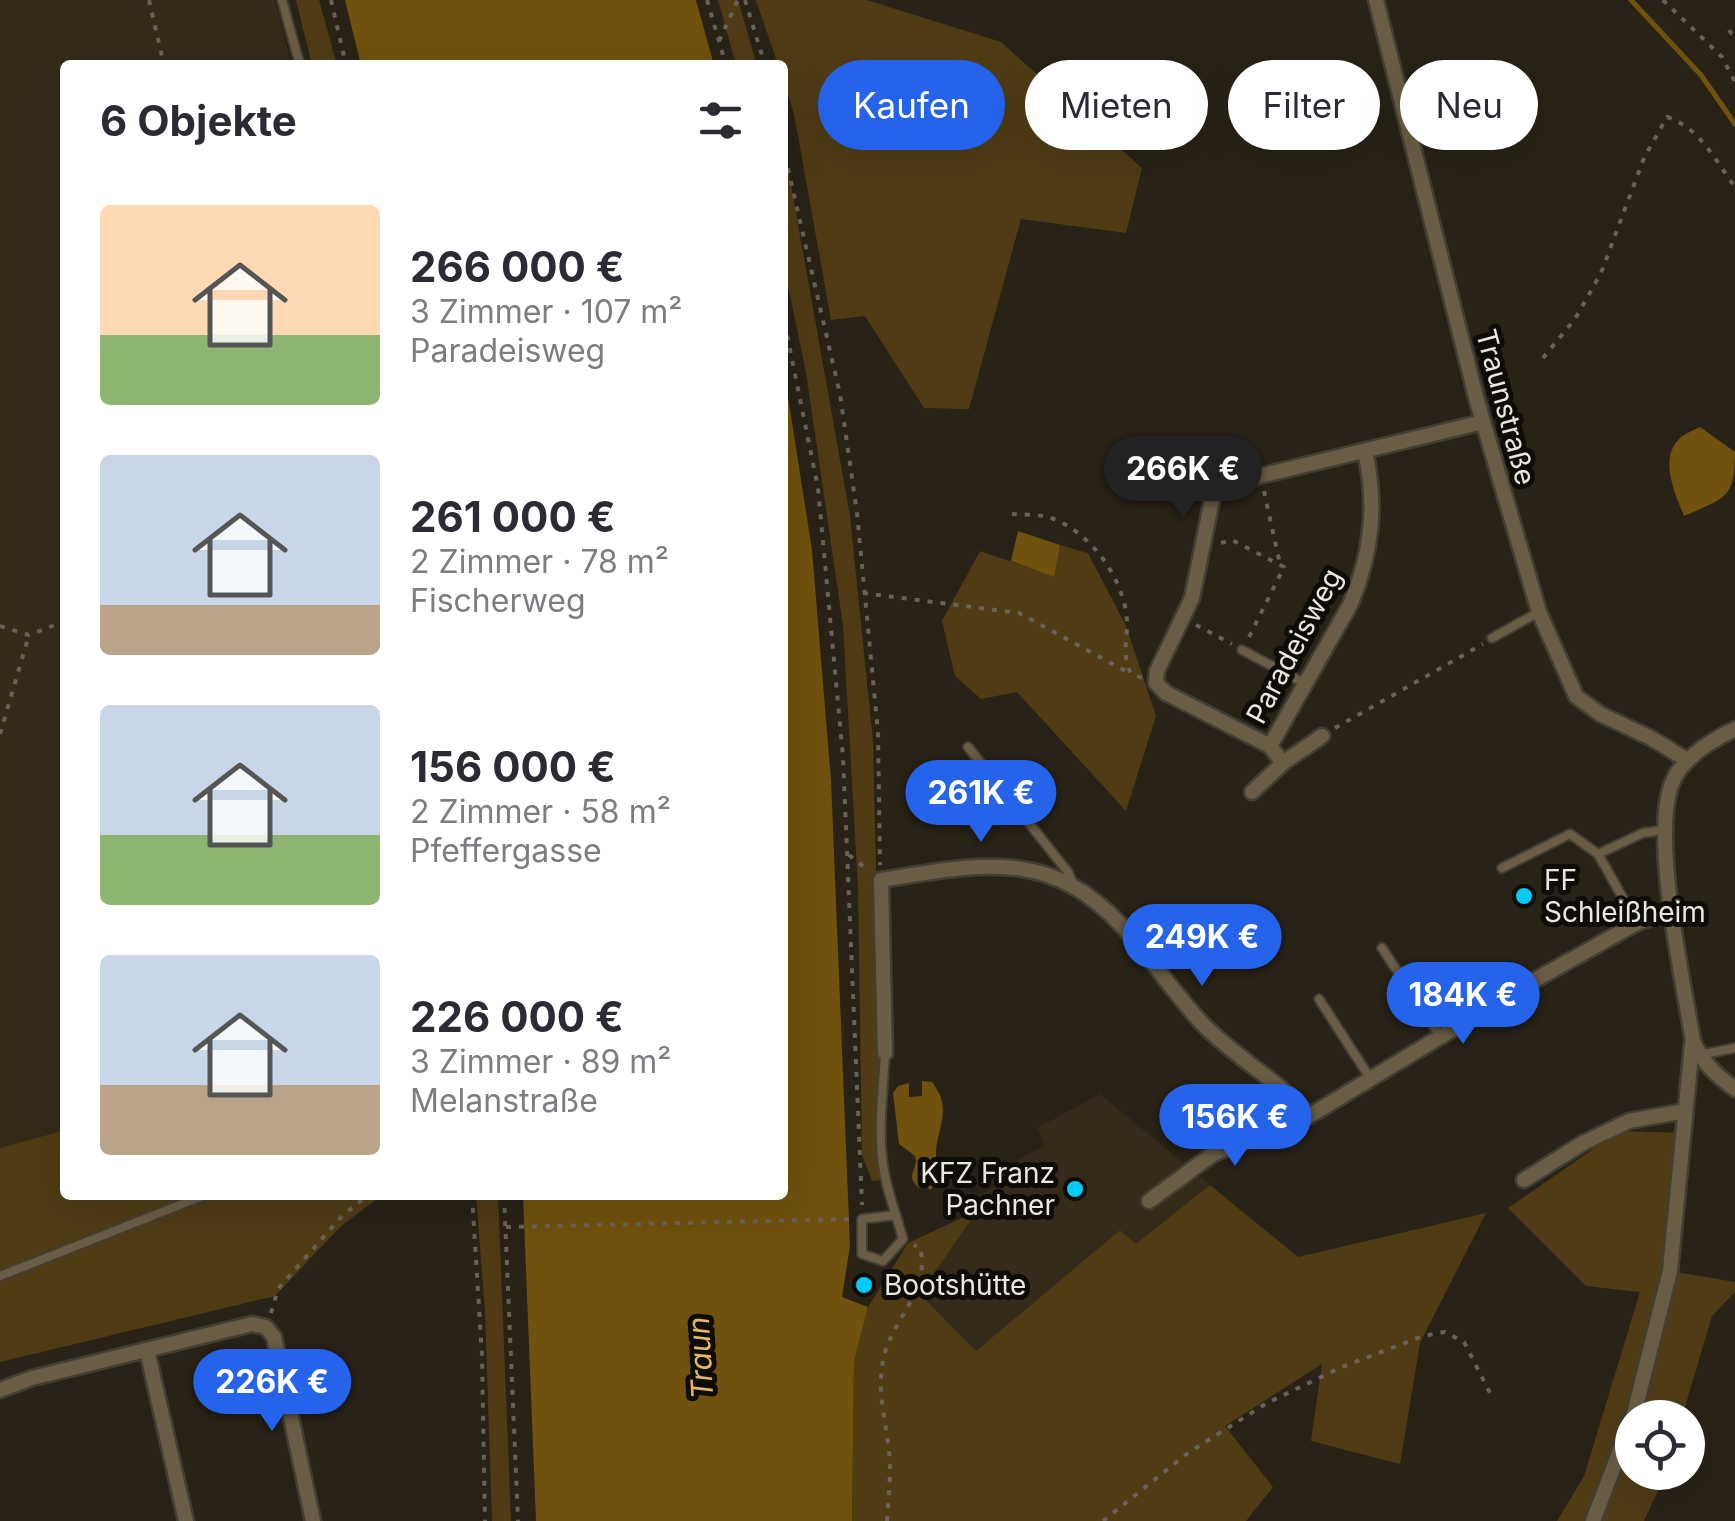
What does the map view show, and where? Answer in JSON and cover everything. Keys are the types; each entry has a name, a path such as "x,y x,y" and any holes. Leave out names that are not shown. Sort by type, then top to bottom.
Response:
{"street":[{"name":"Traunstraße","path":"1376,0 1482,422 1538,612 1576,696 1600,714 1687,760"},
{"path":"1156,683 1157,672 1192,598 1218,486 1482,422"},
{"name":"Paradeisweg","path":"1270,746 1351,603 1366,558 1373,500 1364,452"},
{"name":"Paradeisweg","path":"1156,683 1166,692 1270,746 1283,763"},
{"path":"1638,1400 1670,1271 1685,1110 1696,1048 1663,830 1672,782 1687,760 1735,729"},
{"name":"Paradeisweg","path":"1252,792 1283,763 1322,736"},
{"path":"885,1053 881,880 1002,866 1044,872 1072,884 1121,925 1213,1035 1309,1116"},
{"path":"1148,1200 1213,1154 1309,1116 1636,923 1673,910"},
{"path":"1696,1048 1718,1078 1735,1089"},
{"path":"1524,1180 1583,1143 1629,1121 1685,1110"},
{"path":"0,1390 32,1378 252,1324 266,1326 274,1337 313,1521"},
{"path":"148,1350 186,1521"},
{"path":"1593,1521 1615,1464"}],"lane":[{"path":"282,0 299,60"},
{"path":"1492,638 1538,612"},
{"path":"1242,650 1305,683"},
{"path":"968,747 1068,872 1072,884"},
{"path":"1598,854 1643,832 1663,830"},
{"path":"1502,868 1570,834 1598,854 1636,923"},
{"path":"1382,948 1440,1036"},
{"path":"1319,999 1370,1078"},
{"path":"1696,1048 1735,1048"},
{"path":"885,1053 881,1127 884,1171 903,1239 883,1262 862,1254 862,1219 896,1215"},
{"path":"0,1276 191,1200"}],"path":[{"path":"149,0 163,60"},
{"path":"331,0 345,60"},
{"path":"707,0 725,60"},
{"path":"719,41 738,0"},
{"path":"745,0 763,60"},
{"path":"1663,0 1722,57 1735,82"},
{"path":"1730,30 1735,39"},
{"path":"1542,358 1575,319 1602,273 1644,158 1667,117 1686,123 1735,186"},
{"path":"788,169 840,394 857,512 878,732 881,880"},
{"path":"506,1227 862,1219 843,757 818,488 788,340"},
{"path":"1260,476 1280,564"},
{"path":"1012,514 1048,517 1070,527 1098,552 1126,608 1124,660 1131,674"},
{"path":"1183,618 1242,650 1284,567 1232,540 1201,546"},
{"path":"862,593 1019,613 1131,674 1156,683"},
{"path":"0,626 29,635 60,623"},
{"path":"0,734 29,635"},
{"path":"1322,736 1492,638"},
{"path":"847,853 881,880"},
{"path":"266,1326 278,1290 342,1216 362,1200"},
{"path":"472,1200 482,1355 486,1521"},
{"path":"503,1200 518,1521"},
{"path":"887,1521 890,1466 880,1398 886,1350 908,1311 924,1264 920,1248 903,1239"},
{"path":"1102,1521 1188,1453 1267,1403 1342,1367 1422,1336 1445,1332 1464,1342 1492,1399"}],"shaded area":[{"path":"0,0 275,0 290,60 60,60 60,1131 0,1148"},
{"path":"296,0 319,0 336,60 311,60"},
{"path":"718,0 738,0 756,60 735,60"},
{"path":"756,0 867,0 1001,42 1025,63 1025,150 1122,150 1142,168 1126,233 1021,219 969,409 924,408 865,316 831,320 788,95 788,60 776,60"},
{"path":"788,168 850,516 873,741 880,1042 875,1133 882,1180 872,1181 862,1155 858,887 843,625 806,373 788,285"},
{"path":"1060,545 1088,553 1126,626 1156,716 1126,811 1017,692 981,699 955,676 942,621 980,551 1053,576"},
{"path":"1100,1094 1210,1185 1136,1245 1120,1230 976,1351 920,1294 977,1211 970,1200 995,1187 990,1176 1045,1145 1037,1128"},
{"path":"60,1131 60,1200 375,1200 340,1227 275,1296 0,1362 0,1148"},
{"path":"1619,1131 1686,1133 1671,1271 1735,1282 1735,1292 1712,1316 1687,1400 1615,1400 1615,1490 1658,1490 1644,1521 1557,1521 1584,1476 1640,1292 1586,1286 1508,1208"},
{"path":"1210,1185 1298,1257 1486,1213 1420,1343 1400,1464 1311,1441 1322,1364 1225,1426 1273,1487 1246,1521 852,1521 854,1362 868,1307 908,1243 977,1211 920,1294 976,1351 1120,1230 1136,1244"},
{"path":"476,1200 498,1200 511,1521 492,1521 485,1311"}],"water":[{"path":"345,0 696,0 713,60 360,60"},
{"name":"Traun","path":"788,397 812,550 831,780 850,1246 842,1297 868,1307 854,1362 852,1521 536,1521 523,1200 788,1200"},
{"path":"1700,427 1735,452 1733,479 1725,495 1684,516 1671,477 1670,456 1679,439"},
{"path":"1018,531 1060,545 1054,577 1011,561"},
{"path":"922,1081 932,1082 943,1110 936,1155 943,1179 930,1190 922,1181 919,1188 915,1184 915,1156 899,1144 893,1093 898,1086 909,1083 909,1097 922,1096"}],"waterway":[{"path":"1631,0 1701,75 1735,124"}],"place":[{"name":"FF Schleißheim","path":"1524,896"},
{"name":"KFZ Franz Pachner","path":"1075,1189"},
{"name":"Bootshütte","path":"864,1285"}]}
